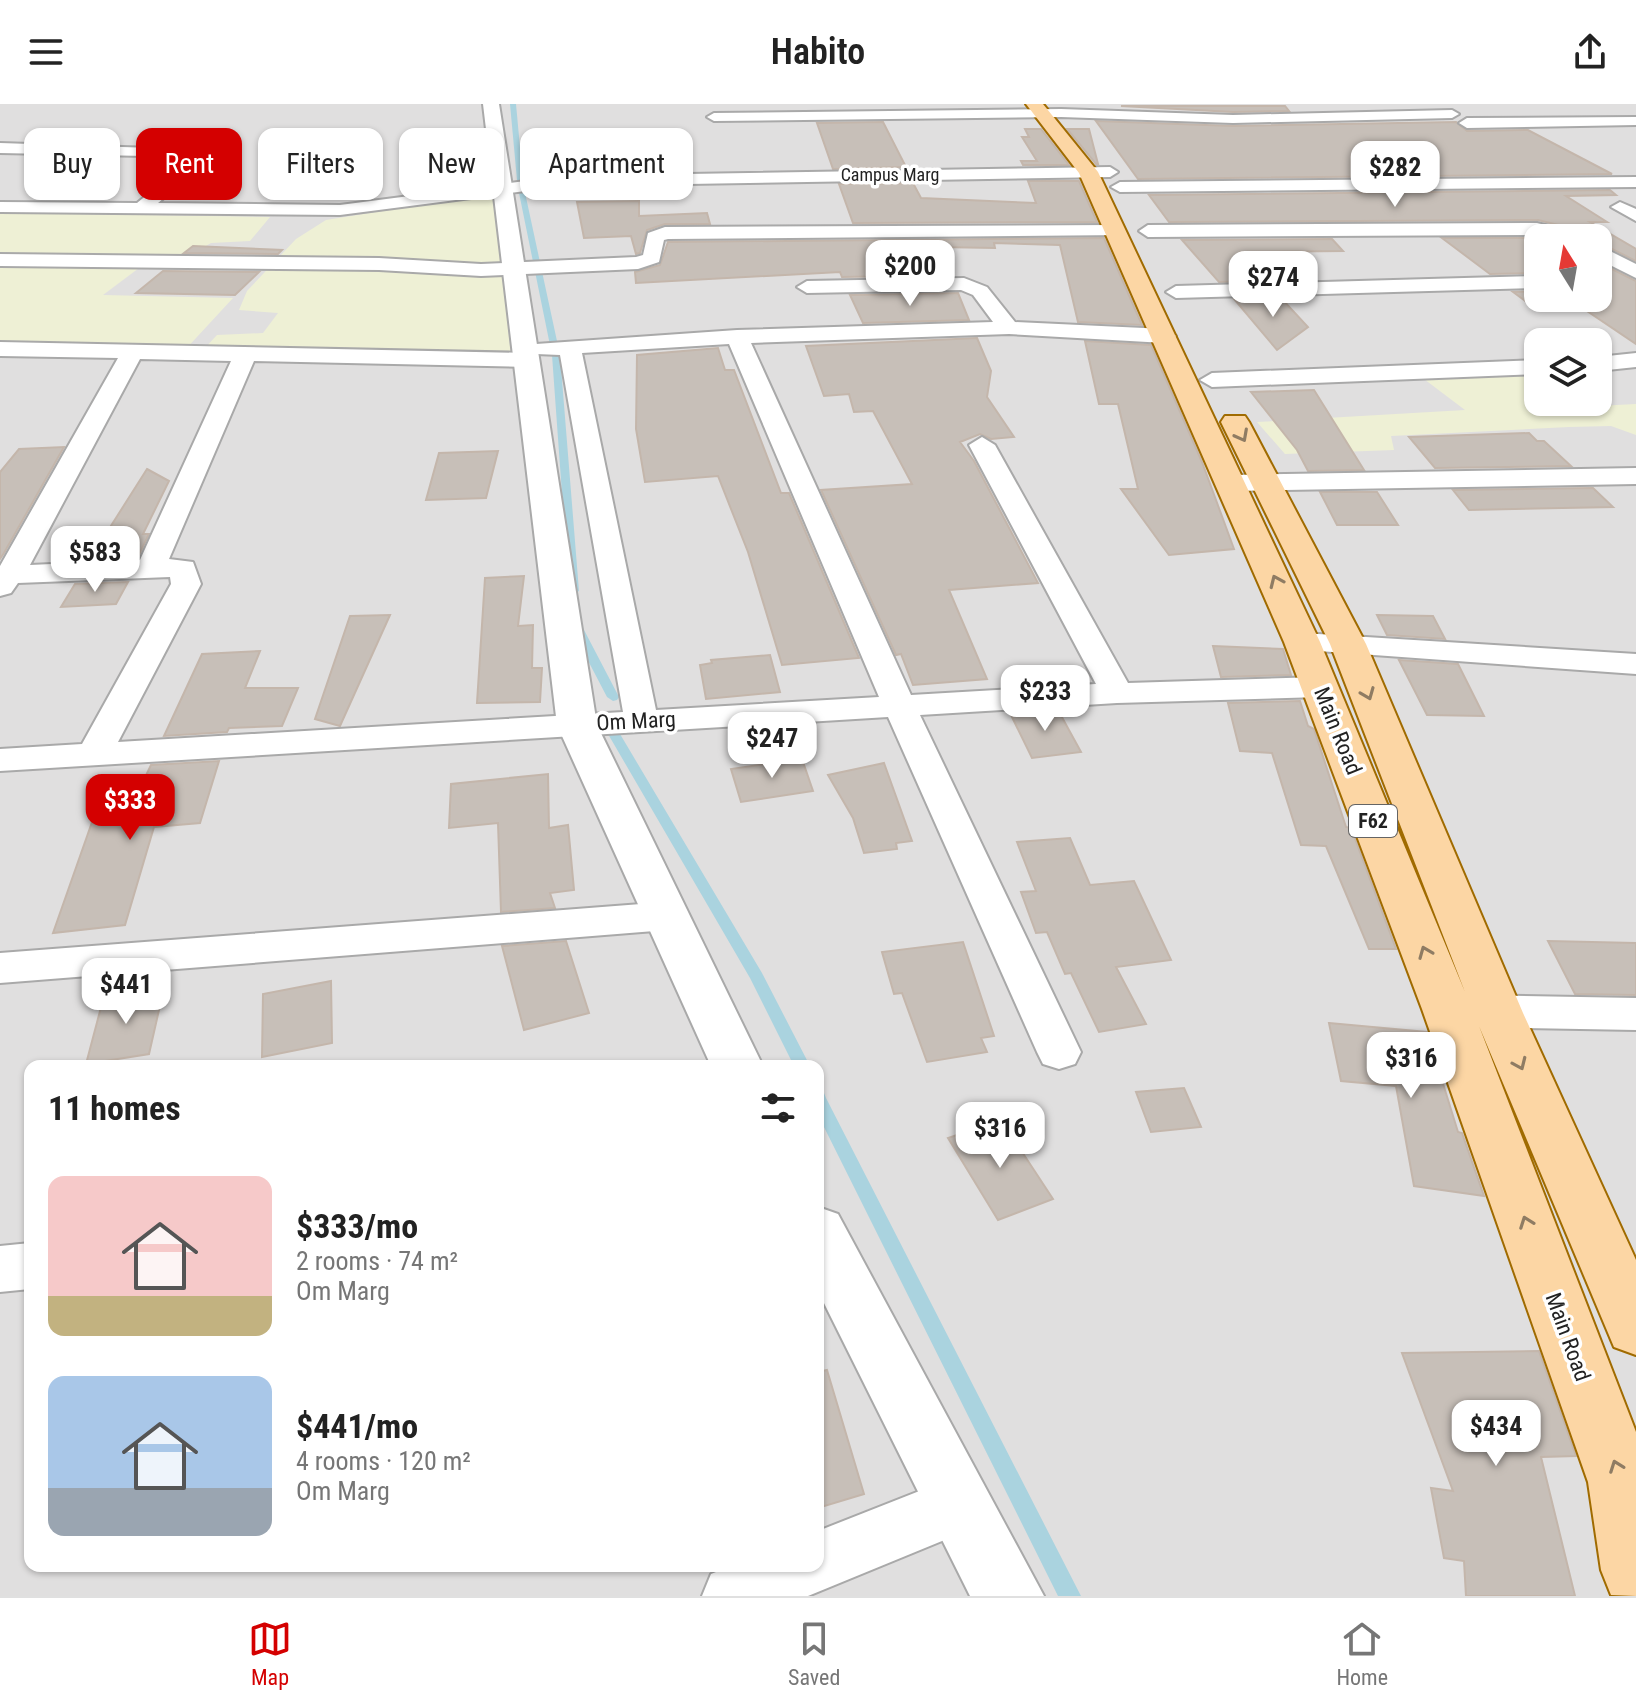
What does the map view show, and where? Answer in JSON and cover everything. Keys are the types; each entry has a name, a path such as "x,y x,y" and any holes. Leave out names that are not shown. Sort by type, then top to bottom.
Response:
{"main road":[{"name":"Main Road","path":"1047,108 1106,177 1132,231 1165,336 1348,644 1498,1013 1636,1327"},
{"name":"Main Road","path":"1132,231 1176,292 1212,380 1250,482 1302,642 1447,1009 1622,1482 1636,1570"}],"street":[{"path":"491,104 494,128"},
{"path":"947,104 982,128"},
{"path":"1437,104 1490,138"},
{"path":"714,117 961,114 1047,108 1233,119 1636,121"},
{"path":"0,148 208,153 140,209"},
{"path":"978,152 985,173"},
{"path":"1527,162 1552,180"},
{"name":"Campus Marg","path":"504,187 580,181 985,173 1636,182"},
{"path":"504,193 517,270 545,351 641,721"},
{"name":"Campus Marg","path":"0,207 340,210 411,200"},
{"path":"1620,207 1636,216"},
{"path":"0,260 277,262 517,270 638,263 652,258 655,237 665,233 1524,229"},
{"path":"1612,259 1636,272"},
{"path":"1612,280 1636,280"},
{"path":"1176,292 1524,282"},
{"path":"807,287 964,284 980,291 1009,328"},
{"path":"0,349 246,353 545,351 737,337 1009,328 1165,336"},
{"path":"737,337 900,707 1059,1052"},
{"path":"3,579 133,351"},
{"path":"545,351 577,725 734,1060"},
{"path":"151,568 246,353"},
{"path":"1612,363 1636,360"},
{"path":"1212,380 1524,368"},
{"path":"982,445 1117,693"},
{"path":"1250,482 1636,476"},
{"path":"3,579 183,568 186,584 94,754"},
{"path":"1302,642 1636,664"},
{"name":"Om Marg","path":"0,760 1117,693 1320,687"},
{"path":"0,968 667,916"},
{"path":"1447,1009 1498,1013 1636,1014"},
{"path":"824,1243 1008,1596"},
{"path":"0,1269 24,1267"},
{"path":"824,1559 960,1504"},
{"path":"733,1596 792,1572"}],"shaded area":[{"path":"0,104 1636,104 1636,1596 0,1596"}],"green space":[{"path":"451,200 496,200 511,356 203,350 217,335 263,333 278,313 239,310 247,291 296,239 326,220"},
{"path":"0,212 270,217 250,241 211,243 187,257 147,262 103,295 233,298 184,351 0,348"},
{"path":"1524,373 1524,416 1612,416 1612,405 1636,404 1636,435 1611,426 1391,436 1394,450 1285,454 1257,422 1465,410 1420,376"}],"building":[{"path":"1121,106 1285,106 1289,111 1233,112"},
{"path":"1096,121 1233,126 1456,122 1467,131 1528,130 1612,174 1138,179"},
{"path":"883,122 906,167 833,169 817,123"},
{"path":"1025,129 1041,129 1069,165 1023,165 1021,161 1037,161 1022,137 1029,137"},
{"path":"1067,129 1089,129 1098,164 1096,164"},
{"path":"1028,181 1079,181 1097,222 853,223 839,184 913,183 921,198 1036,203"},
{"path":"1610,190 1616,195 1566,196 1607,222 1554,224 1538,220 1169,222 1149,195"},
{"path":"639,201 639,216 707,213 710,224 665,224 647,230 640,253 636,254 631,236 584,238 577,202"},
{"path":"1612,235 1636,249 1636,261 1612,249"},
{"path":"1104,238 1142,325 1078,322 1060,245 994,243 995,248 938,247 950,275 842,277 840,272 636,283 635,272 660,265 668,242"},
{"path":"1442,238 1524,238 1524,273 1490,274"},
{"path":"1332,239 1343,251 1241,252 1265,281 1219,282 1182,240"},
{"path":"193,246 282,250 278,254 184,253"},
{"path":"1612,269 1636,281 1636,344 1588,312 1612,312"},
{"path":"163,271 259,272 235,295 136,293"},
{"path":"1513,292 1524,292 1524,300"},
{"path":"958,293 969,320 863,323 850,295"},
{"path":"1281,298 1308,327 1277,350 1234,299"},
{"path":"977,338 991,371 987,397 1014,437 991,439 980,434 960,442 974,461 1038,583 949,590 987,679 913,685 901,654 896,655 821,490 912,484 873,411 854,412 849,394 824,396 806,346"},
{"path":"1085,341 1151,345 1202,462 1234,549 1169,555 1121,489 1138,489 1118,404 1099,404"},
{"path":"718,348 725,370 734,370 781,493 789,493 859,658 782,665 748,552 718,476 645,482 636,429 637,355"},
{"path":"1314,390 1364,470 1308,471 1297,450 1251,392"},
{"path":"1529,433 1537,441 1544,441 1571,466 1435,468 1409,437"},
{"path":"64,447 0,559 0,472 19,449"},
{"path":"498,451 486,498 426,500 439,453"},
{"path":"147,469 169,481 143,534 149,534 138,557 90,559"},
{"path":"1593,488 1613,507 1469,510 1453,490"},
{"path":"1320,492 1377,492 1398,525 1337,525"},
{"path":"524,576 518,626 533,625 532,668 542,668 540,702 477,703 485,578"},
{"path":"128,582 116,604 61,607 75,584"},
{"path":"390,615 340,726 315,719 350,616"},
{"path":"1377,615 1433,616 1445,639 1387,635"},
{"path":"1213,646 1283,649 1291,675 1221,677"},
{"path":"260,651 245,688 298,688 282,726 229,728 227,732 164,736 202,654"},
{"path":"770,655 780,692 706,699 700,665 712,663 711,660"},
{"path":"1399,660 1458,664 1484,716 1427,715"},
{"path":"1300,701 1308,726 1314,729 1346,827 1351,828 1396,949 1369,949 1326,846 1301,845 1272,753 1240,751 1228,703"},
{"path":"1058,710 1081,752 1032,758 1010,713"},
{"path":"802,759 813,791 741,802 731,769"},
{"path":"219,761 200,823 154,827 125,925 53,933 103,791 140,788 151,765"},
{"path":"884,763 912,841 896,843 897,849 864,853 853,818 828,775"},
{"path":"548,774 549,828 568,825 574,890 550,893 555,908 501,912 498,823 449,828 451,784"},
{"path":"1070,838 1090,885 1134,881 1171,960 1116,967 1146,1024 1099,1032 1071,973 1065,974 1047,932 1036,933 1021,892 1036,891 1017,842"},
{"path":"566,941 589,1013 524,1030 502,946"},
{"path":"1548,941 1636,943 1636,995 1575,994"},
{"path":"963,942 994,1036 981,1038 987,1052 927,1062 902,993 894,994 882,952"},
{"path":"331,981 332,1043 262,1057 263,994"},
{"path":"164,988 149,1054 87,1060 104,996"},
{"path":"1329,1023 1427,1032 1458,1132 1462,1133 1484,1196 1414,1186 1396,1086 1341,1081"},
{"path":"1184,1088 1201,1127 1151,1132 1136,1092"},
{"path":"1001,1120 1053,1199 998,1220 948,1138"},
{"path":"1539,1351 1576,1456 1541,1457 1575,1596 1466,1596 1464,1561 1444,1558 1431,1488 1453,1491 1402,1353"},
{"path":"827,1370 864,1494 824,1506 824,1371"}],"waterway":[{"path":"513,104 520,180"},
{"path":"524,200 556,355 574,591"},
{"path":"577,628 613,697"},
{"path":"614,734 757,977 799,1060"},
{"path":"824,1110 1070,1596"}]}
